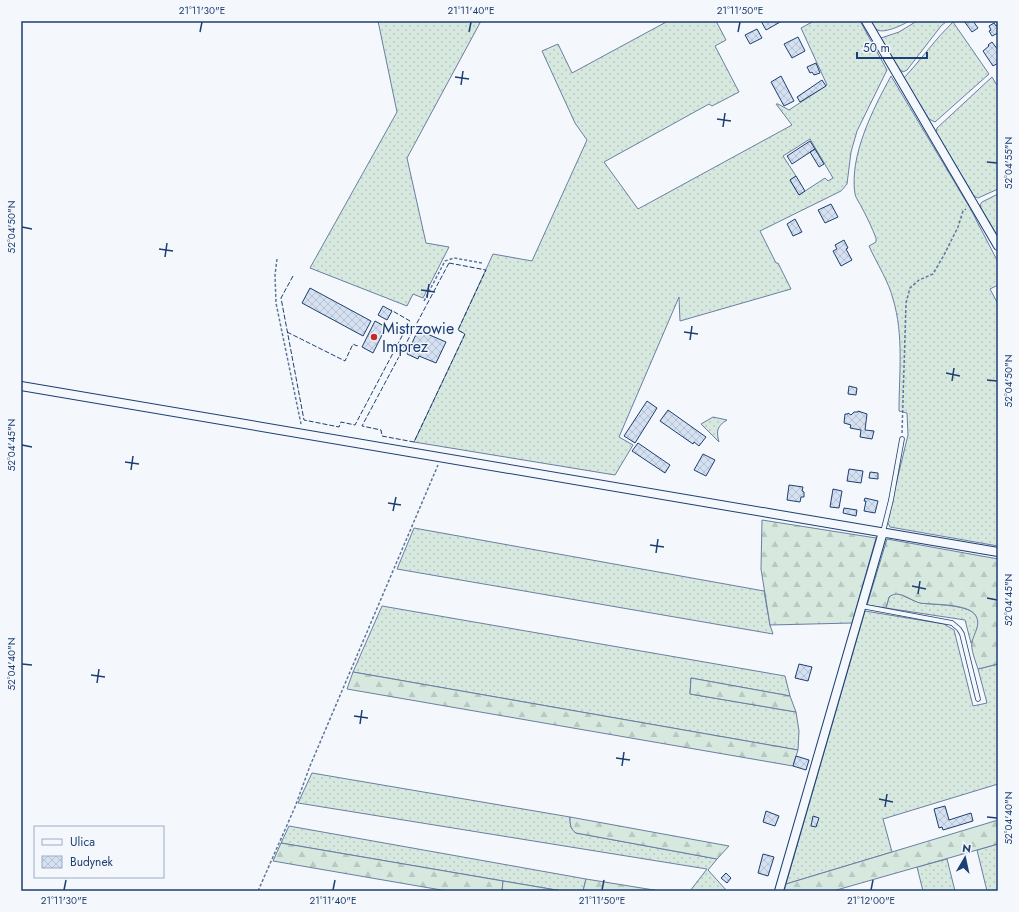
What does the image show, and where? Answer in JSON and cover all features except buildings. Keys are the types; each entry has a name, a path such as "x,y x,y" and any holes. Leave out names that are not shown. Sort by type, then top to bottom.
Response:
{"street":[{"path":"866,21 998,246"},
{"path":"21,386 998,552"},
{"path":"779,891 883,532"}],"lane":[{"path":"883,532 891,500 902,439"},
{"path":"861,606 952,623 959,628 962,634 978,699"}],"path":[{"path":"902,439 906,303 910,288 920,280 933,274 958,227 963,211 972,203"},
{"path":"424,301 445,260 454,258 482,264"},
{"path":"277,259 276,303 303,434"},
{"path":"258,891 295,807 310,766 441,458"}],"green space":[{"path":"378,21 481,21 407,158 426,243 449,247 423,298 413,294 407,306 310,268 397,112"},
{"path":"668,21 716,21 726,40 715,46 739,92 712,106 709,104 604,162 638,209 792,125 776,104 789,110 827,85 801,28 814,21 860,21 887,70 857,131 851,152 847,184 841,191 760,231 791,289 680,321 679,297 619,437 633,445 615,475 414,442 465,334 458,330 493,254 532,261 587,140 575,123 542,51 558,44 572,73","holes":["810,139 833,178 828,181 825,178 799,195 790,180 796,176 783,156"]},
{"path":"871,21 909,21 898,27 879,31"},
{"path":"917,21 947,21 941,26 907,70 903,72 899,69 881,38 899,32"},
{"path":"953,22 989,74 935,122 929,119 904,78 940,35"},
{"path":"891,76 970,208 998,262 998,285 990,289 998,304 998,546 890,527 887,521 908,435 907,413 899,411 899,326 889,286 869,246 876,242 876,238 855,194 854,179 859,149 864,133"},
{"path":"992,77 998,87 998,189 978,198 974,196 936,132 937,128"},
{"path":"998,194 998,237 980,205 982,202"},
{"path":"713,417 727,420 721,424 718,429 719,442 701,424"},
{"path":"762,520 876,538 852,623 770,625 761,569"},
{"path":"414,528 764,591 773,634 397,569"},
{"path":"887,539 998,559 998,664 978,669 972,644 978,623 976,616 966,609 950,605 920,603 897,594 889,597 886,608 867,605"},
{"path":"895,593 921,603 960,607 973,613 977,617 978,623 977,630 971,643 965,620 886,608 889,597"},
{"path":"382,606 785,676 790,696 691,678 690,694 796,712 799,731 798,750 353,672"},
{"path":"865,611 944,624 954,630 973,706 987,703 978,669 998,664 998,784 883,819 892,852 786,884"},
{"path":"353,672 798,750 793,766 347,689"},
{"path":"691,678 790,696 796,712 690,694"},
{"path":"312,773 570,817 571,828 576,833 717,859 708,870 727,891 690,891 707,869 298,803"},
{"path":"570,817 729,846 717,859 576,833 571,828"},
{"path":"998,820 998,844 833,891 784,891 786,884"},
{"path":"289,826 586,879 583,891 562,891 281,843"},
{"path":"281,843 503,881 502,891 447,891 273,861"},
{"path":"998,844 998,891 987,891 977,850"},
{"path":"947,859 955,891 923,891 917,867"},
{"path":"586,879 660,891 583,891"},
{"path":"503,881 562,891 502,891"}],"fence":[{"path":"449,263 486,270 458,330 465,334 414,442 382,436 381,430 362,426 449,263"},
{"path":"293,276 281,298 304,420 339,427 341,422 355,425 410,321 391,310"},
{"path":"287,332 345,361 353,344 357,346 358,344"}],"place":[{"name":"Mistrzowie Imprez","path":"374,337"}]}
